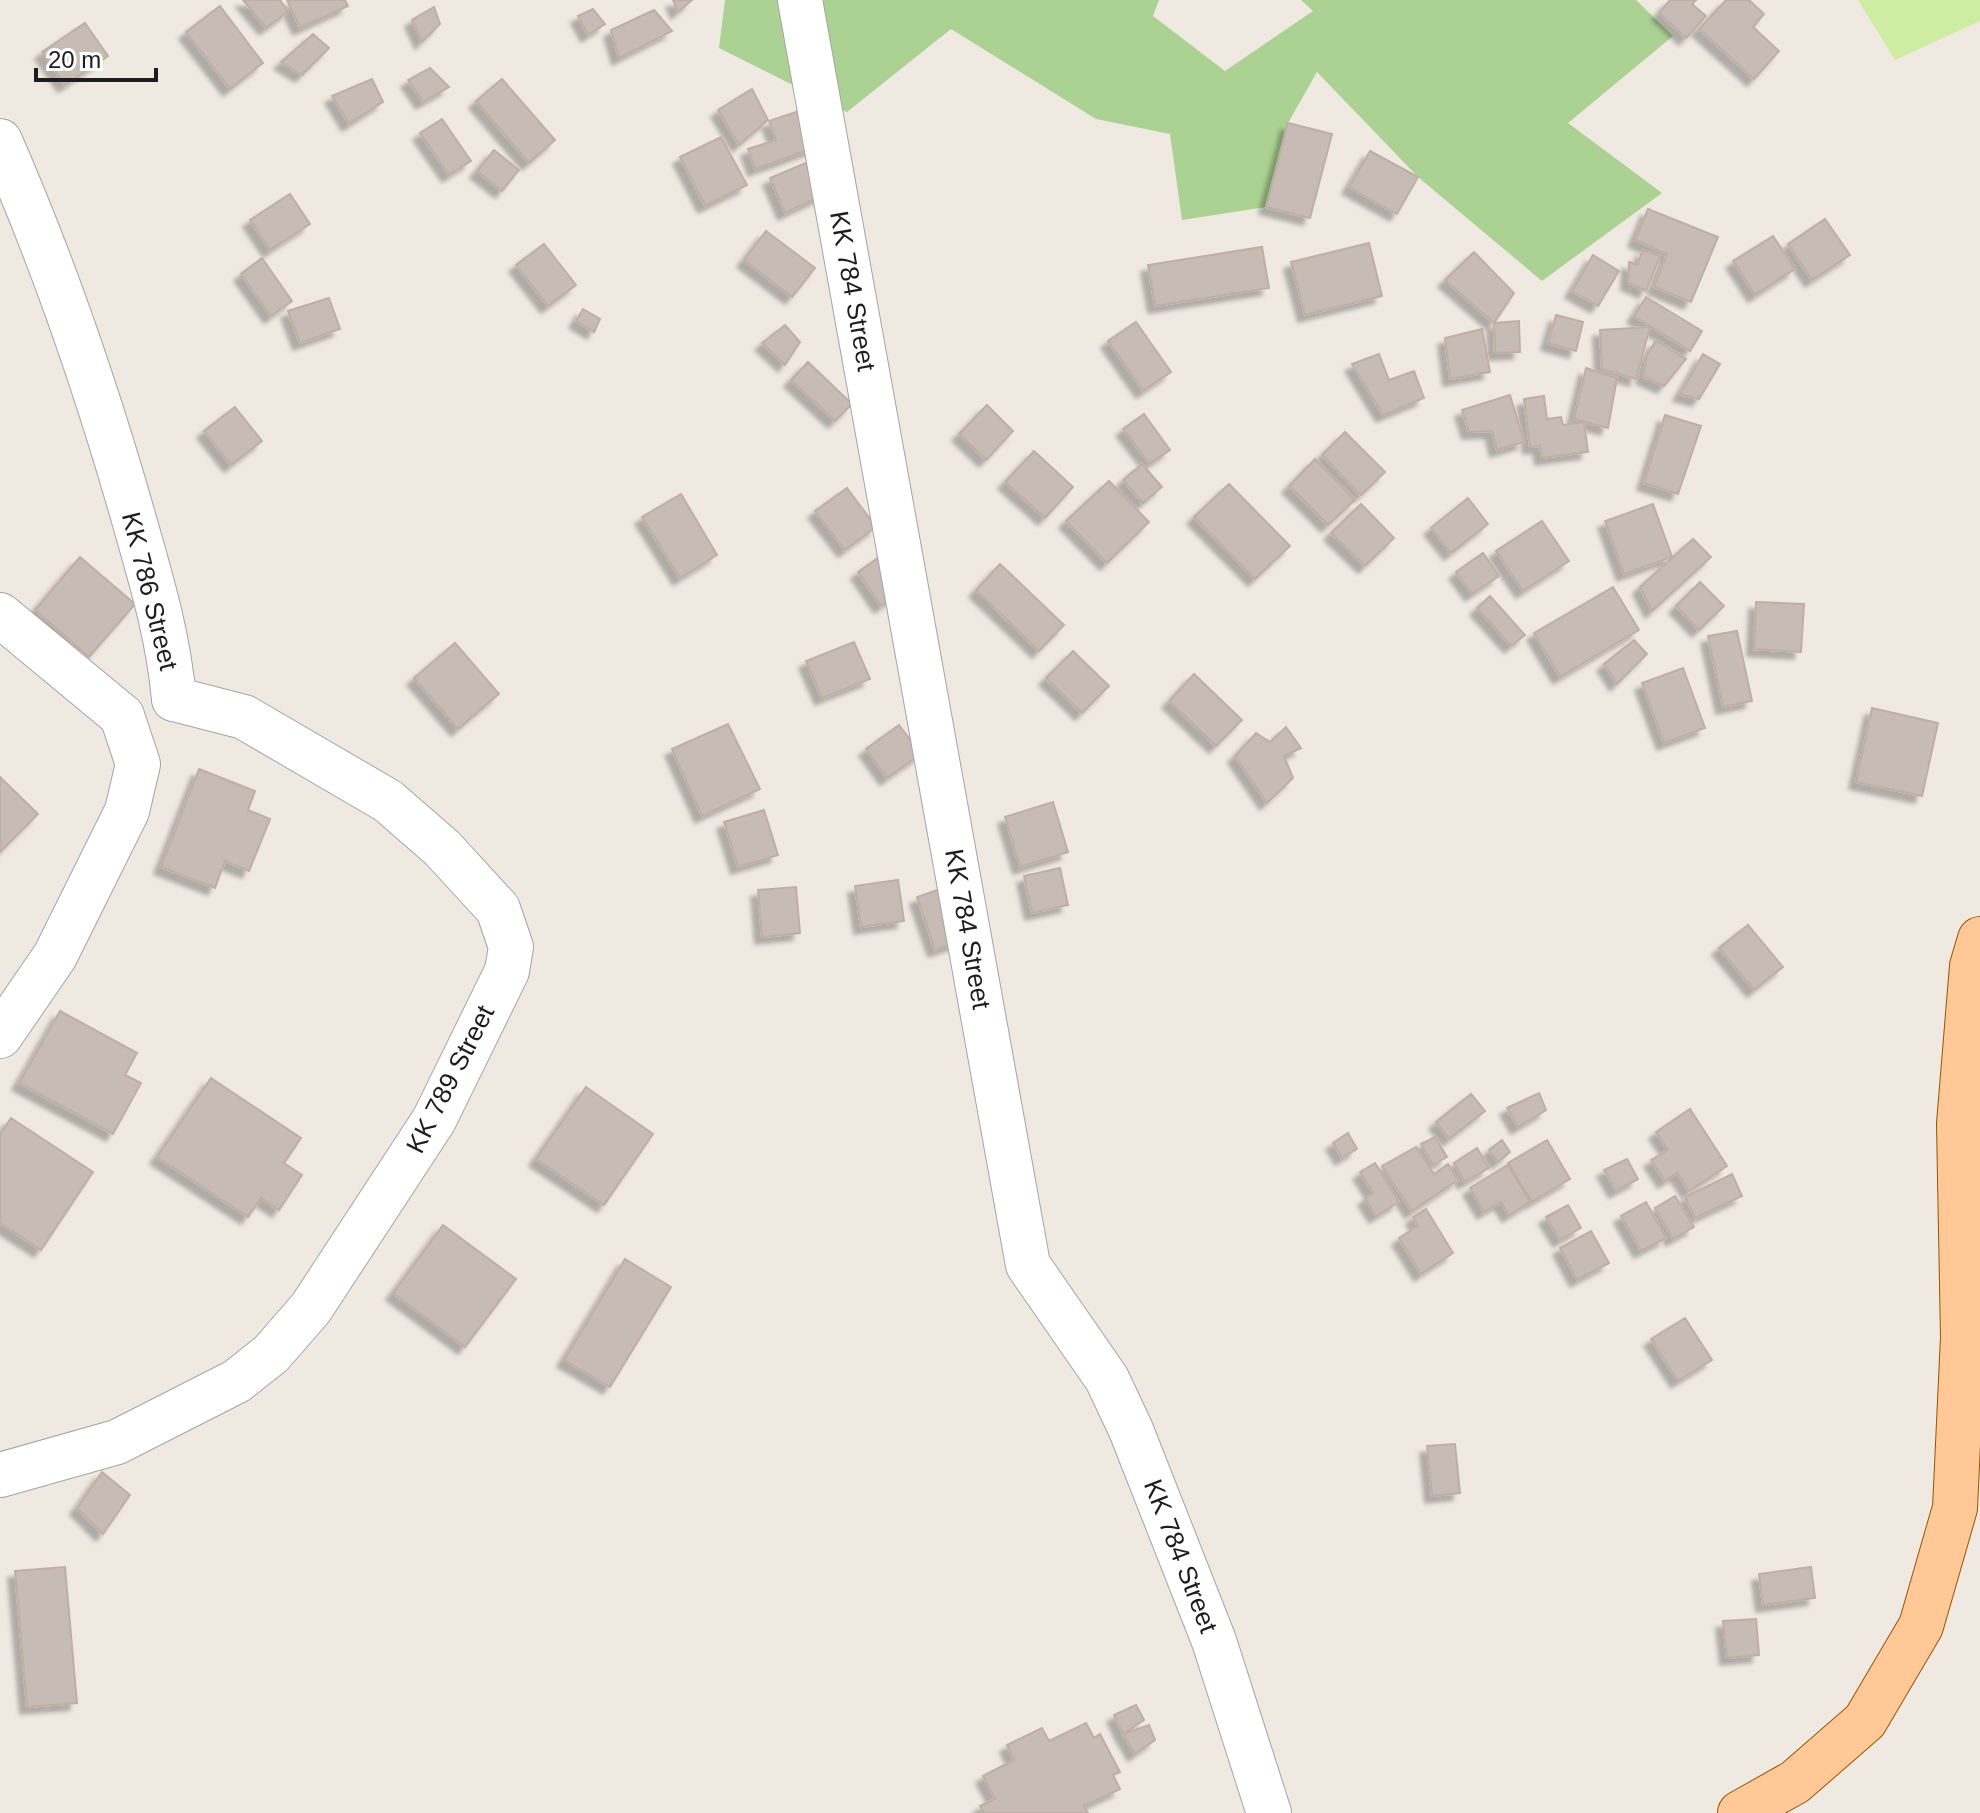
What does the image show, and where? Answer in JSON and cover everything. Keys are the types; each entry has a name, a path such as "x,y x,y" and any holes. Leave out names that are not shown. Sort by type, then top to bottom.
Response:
{"main road":[{"path":"1740,1813 1795,1782 1865,1721 1921,1626 1955,1508 1963,1337 1959,1124 1972,966 1980,939"}],"street":[{"name":"KK 784 Street","path":"800,0 1028,1265 1107,1379 1131,1430 1214,1641 1269,1813"},
{"name":"KK 786 Street","path":"0,141 23,194 106,420 169,643 174,699 122,716"},
{"path":"0,615 122,716 138,764 127,811 55,956 0,1036"},
{"name":"KK 789 Street","path":"0,1475 117,1442 237,1381 271,1354 311,1308 434,1120 507,971 511,947 498,909 442,848 388,801 244,717 174,699"}],"green space":[{"path":"725,0 1159,0 1153,16 1225,71 1313,11 1301,0 1636,0 1673,36 1568,123 1662,193 1542,281 1418,177 1317,72 1288,123 1266,207 1182,220 1170,134 1096,119 951,29 847,112 719,48"},
{"path":"1858,0 1980,0 1980,21 1895,60"}],"building":[{"path":"243,0 280,0 288,12 266,28"},
{"path":"287,0 345,0 348,6 300,28"},
{"path":"673,0 692,0 678,12"},
{"path":"1670,0 1696,0 1692,4 1706,16 1686,38 1659,13"},
{"path":"1726,0 1749,0 1764,14 1753,27 1779,51 1754,79 1699,29"},
{"path":"220,6 263,63 230,89 186,32"},
{"path":"434,7 440,24 422,42 412,20"},
{"path":"593,9 605,24 588,35 578,16"},
{"path":"654,10 672,31 619,58 611,30"},
{"path":"85,23 108,56 65,85 42,52"},
{"path":"313,34 329,48 302,75 281,62"},
{"path":"430,68 449,87 423,102 408,80"},
{"path":"372,79 383,102 349,124 332,96"},
{"path":"502,79 555,140 529,163 476,101"},
{"path":"752,89 768,120 739,145 718,110"},
{"path":"808,108 822,145 755,169 748,149 776,140 769,121"},
{"path":"442,119 471,161 449,175 420,133"},
{"path":"1288,123 1332,134 1310,218 1266,207"},
{"path":"721,137 747,185 705,206 680,157"},
{"path":"494,150 519,170 502,191 477,171"},
{"path":"1370,151 1418,177 1397,214 1349,187"},
{"path":"827,154 840,187 785,213 770,178"},
{"path":"290,194 310,224 270,250 250,220"},
{"path":"1648,209 1718,237 1691,302 1654,287 1667,254 1635,240"},
{"path":"1825,219 1850,255 1812,280 1788,244"},
{"path":"766,231 815,268 792,297 744,260"},
{"path":"1773,236 1795,269 1755,295 1733,261"},
{"path":"1369,243 1382,296 1305,315 1291,262"},
{"path":"544,244 576,285 548,306 516,265"},
{"path":"1262,247 1269,288 1155,306 1148,265"},
{"path":"1643,250 1660,256 1646,291 1628,283 1629,262 1637,265"},
{"path":"1474,252 1514,293 1494,323 1445,280"},
{"path":"1593,255 1619,271 1598,306 1572,291"},
{"path":"262,258 292,301 271,316 241,274"},
{"path":"1646,297 1702,331 1690,351 1634,316"},
{"path":"329,298 340,329 300,343 288,311"},
{"path":"583,309 600,319 594,332 576,321"},
{"path":"1556,315 1583,322 1576,351 1548,343"},
{"path":"1519,321 1520,352 1495,353 1494,323"},
{"path":"1136,322 1171,372 1143,391 1108,341"},
{"path":"785,325 800,342 785,365 762,343"},
{"path":"1650,327 1636,379 1602,369 1600,330"},
{"path":"1482,329 1490,372 1450,379 1445,338"},
{"path":"1656,340 1686,359 1664,386 1643,377 1647,355"},
{"path":"1379,354 1389,380 1414,371 1424,398 1383,415 1352,364"},
{"path":"1703,354 1720,364 1699,399 1680,394"},
{"path":"808,362 852,404 835,421 791,380"},
{"path":"1586,368 1617,378 1608,428 1574,419"},
{"path":"1510,395 1524,442 1497,450 1492,431 1469,432 1462,410"},
{"path":"1544,396 1547,419 1561,417 1563,425 1584,422 1588,452 1542,458 1540,446 1530,447 1524,399"},
{"path":"987,405 1013,431 986,460 959,434"},
{"path":"235,407 262,441 231,465 204,431"},
{"path":"1144,414 1170,450 1150,464 1123,429"},
{"path":"1665,415 1701,426 1678,494 1644,483"},
{"path":"1345,432 1385,472 1361,495 1322,455"},
{"path":"1034,451 1073,487 1045,518 1005,482"},
{"path":"1315,459 1355,500 1328,525 1289,486"},
{"path":"1142,464 1162,487 1143,503 1123,480"},
{"path":"1109,481 1149,522 1107,563 1066,521"},
{"path":"1229,484 1290,546 1255,579 1194,517"},
{"path":"847,488 876,527 845,550 815,511"},
{"path":"681,494 717,555 680,578 642,517"},
{"path":"1468,498 1488,524 1451,553 1431,528"},
{"path":"1361,504 1394,538 1365,566 1331,533"},
{"path":"1653,504 1672,557 1624,574 1605,521"},
{"path":"1542,521 1569,561 1523,591 1496,551"},
{"path":"1693,539 1711,557 1652,611 1640,587"},
{"path":"898,544 921,578 881,606 858,572"},
{"path":"1483,553 1499,576 1472,594 1456,572"},
{"path":"80,557 135,604 89,657 35,610"},
{"path":"1000,564 1064,625 1039,651 976,590"},
{"path":"1700,582 1724,606 1699,630 1676,606"},
{"path":"1613,587 1639,630 1560,677 1534,633"},
{"path":"1490,596 1525,635 1511,646 1477,608"},
{"path":"1756,602 1804,604 1801,652 1754,649"},
{"path":"1737,631 1752,701 1723,707 1708,636"},
{"path":"1634,640 1647,654 1617,684 1604,664"},
{"path":"854,642 870,679 822,698 806,661"},
{"path":"455,643 499,694 458,729 414,678"},
{"path":"1073,651 1109,686 1082,713 1046,678"},
{"path":"1683,668 1705,728 1664,743 1642,683"},
{"path":"1194,674 1242,720 1216,746 1169,701"},
{"path":"1872,708 1938,723 1922,796 1856,782"},
{"path":"728,724 760,789 702,816 672,749"},
{"path":"899,725 921,754 887,778 866,749"},
{"path":"1286,727 1301,748 1284,756 1293,778 1267,803 1235,756 1256,733 1270,742"},
{"path":"199,769 255,791 248,810 270,819 249,871 225,861 215,888 161,867"},
{"path":"0,777 38,814 0,852"},
{"path":"1053,802 1068,852 1020,867 1005,817"},
{"path":"764,810 778,855 738,867 724,822"},
{"path":"1060,868 1068,905 1032,913 1024,876"},
{"path":"898,880 904,921 861,927 855,886"},
{"path":"957,883 976,936 935,950 917,897"},
{"path":"796,887 800,933 762,937 758,890"},
{"path":"1748,925 1783,967 1754,990 1719,948"},
{"path":"60,1011 137,1053 125,1075 141,1083 113,1134 19,1083"},
{"path":"211,1078 301,1138 284,1163 302,1175 279,1210 261,1198 248,1217 157,1157"},
{"path":"586,1087 653,1134 604,1205 536,1159"},
{"path":"1539,1093 1546,1110 1518,1127 1507,1108"},
{"path":"1471,1094 1485,1111 1449,1139 1436,1122"},
{"path":"1690,1109 1727,1166 1689,1191 1677,1173 1665,1181 1651,1160 1668,1150 1656,1132"},
{"path":"11,1118 93,1172 41,1250 0,1223 0,1134"},
{"path":"1348,1133 1357,1149 1342,1158 1333,1143"},
{"path":"1435,1137 1447,1157 1433,1165 1421,1144"},
{"path":"1502,1140 1510,1152 1498,1162 1489,1150"},
{"path":"1547,1140 1570,1179 1532,1202 1508,1163"},
{"path":"1416,1147 1434,1174 1448,1164 1458,1180 1412,1211 1382,1166"},
{"path":"1477,1148 1489,1168 1465,1182 1454,1163"},
{"path":"1627,1159 1638,1179 1616,1191 1604,1170"},
{"path":"1375,1163 1399,1202 1376,1216 1365,1198 1373,1193 1360,1172"},
{"path":"1508,1165 1530,1202 1509,1215 1501,1202 1484,1212 1470,1188"},
{"path":"1732,1174 1742,1196 1695,1218 1685,1197"},
{"path":"1675,1196 1694,1227 1673,1239 1655,1208"},
{"path":"1646,1202 1666,1238 1641,1251 1621,1216"},
{"path":"1568,1205 1581,1228 1560,1240 1546,1217"},
{"path":"1426,1209 1453,1253 1421,1274 1399,1238 1418,1226 1413,1217"},
{"path":"443,1225 516,1279 465,1347 393,1293"},
{"path":"1591,1231 1609,1263 1577,1280 1560,1248"},
{"path":"625,1259 671,1287 610,1387 564,1360"},
{"path":"1685,1318 1712,1360 1678,1381 1651,1339"},
{"path":"1455,1444 1460,1493 1432,1496 1427,1446"},
{"path":"102,1472 130,1495 103,1534 77,1508"},
{"path":"65,1567 77,1703 27,1707 15,1571"},
{"path":"1811,1567 1815,1598 1763,1605 1759,1574"},
{"path":"1756,1619 1759,1655 1727,1658 1723,1621"},
{"path":"1136,1705 1144,1720 1123,1734 1114,1715"},
{"path":"1086,1723 1094,1738 1100,1734 1120,1772 1113,1775 1120,1789 1084,1806 1088,1813 984,1813 980,1806 995,1799 983,1776 1014,1760 1007,1745 1042,1728 1049,1741"},
{"path":"1149,1725 1155,1740 1135,1754 1123,1734"}]}
